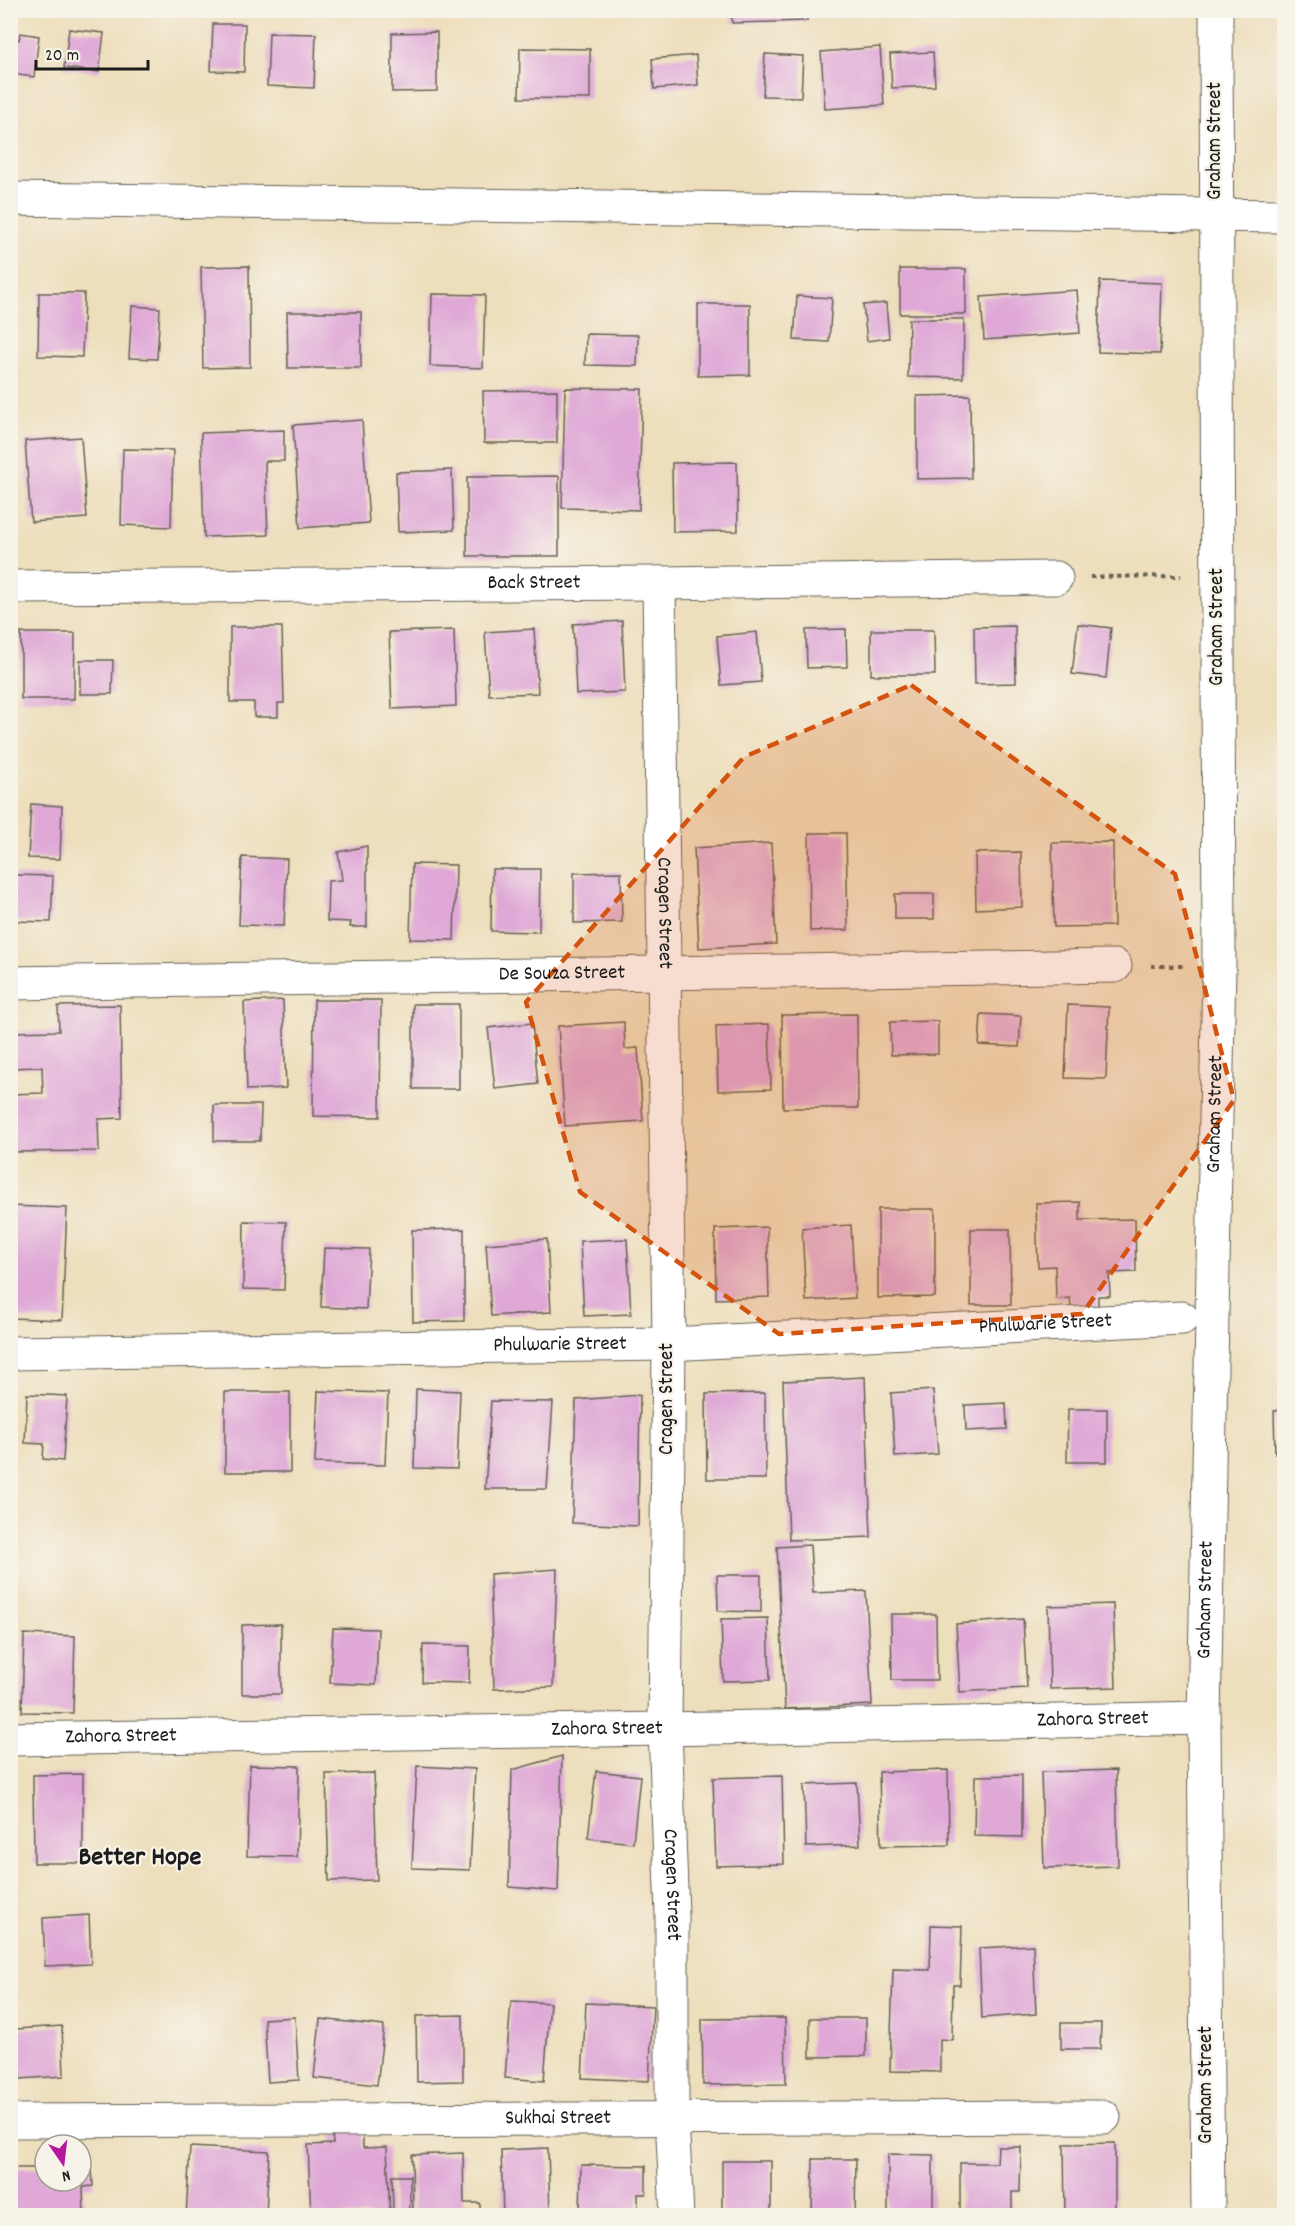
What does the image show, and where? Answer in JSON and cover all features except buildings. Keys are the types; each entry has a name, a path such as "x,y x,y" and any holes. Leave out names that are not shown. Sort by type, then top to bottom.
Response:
{"street":[{"name":"Graham Street","path":"1208,2216 1204,1718 1219,967 1216,10"},
{"path":"10,199 1284,216"},
{"name":"Back Street","path":"10,587 1056,578"},
{"name":"Cragen Street","path":"659,583 669,1344 665,1730 672,1915 672,2117 677,2216"},
{"name":"De Souza Street","path":"10,983 1115,966"},
{"name":"Phulwarie Street","path":"10,1353 669,1344 1182,1318"},
{"name":"Zahora Street","path":"10,1739 665,1730 1204,1718"},
{"name":"Sukhai Street","path":"10,2121 1104,2117"}],"path":[{"path":"1056,578 1218,576"},
{"path":"1115,966 1219,967"}],"highlighted area":[{"path":"911,685 1175,874 1234,1100 1082,1314 779,1334 580,1192 526,1002 744,757"}],"district":[{"name":"Better Hope","path":"140,1858"}]}
